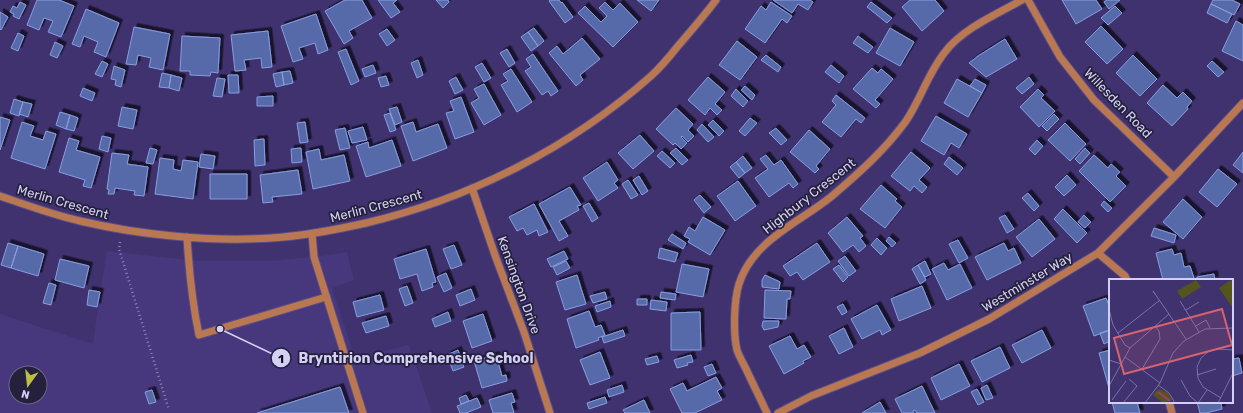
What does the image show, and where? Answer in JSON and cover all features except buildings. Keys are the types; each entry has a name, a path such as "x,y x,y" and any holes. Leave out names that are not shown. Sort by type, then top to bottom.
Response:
{"street":[{"name":"Merlin Crescent","path":"0,196 79,221 121,229 188,237 237,239 272,238 312,234 401,214 472,188 505,174 545,153 602,116 652,75 704,16 716,0"},
{"name":"Highbury Crescent","path":"767,413 737,350 735,300 740,282 749,263 771,239 829,199 863,170 880,153 906,120 935,66 945,52 961,36 1022,0"},
{"name":"Willesden Road","path":"1028,0 1060,57 1094,100 1174,177"},
{"name":"Westminster Way","path":"778,413 811,396 920,353 989,319 1098,253 1174,177 1242,105"},
{"name":"Kensington Drive","path":"472,188 496,258 524,332 550,413"},
{"path":"312,234 314,257 363,413"},
{"path":"188,237 189,273 193,309 199,335 326,297"},
{"path":"1098,253 1125,276 1126,279"},
{"path":"1169,403 1172,413"}],"path":[{"path":"121,229 119,249 169,410"}],"shaded area":[{"path":"107,251 198,261 268,261 347,252 354,280 332,288 355,358 409,345 432,413 0,413 0,314 93,344"}],"place":[{"name":"Bryntirion Comprehensive School","path":"220,329"}]}
